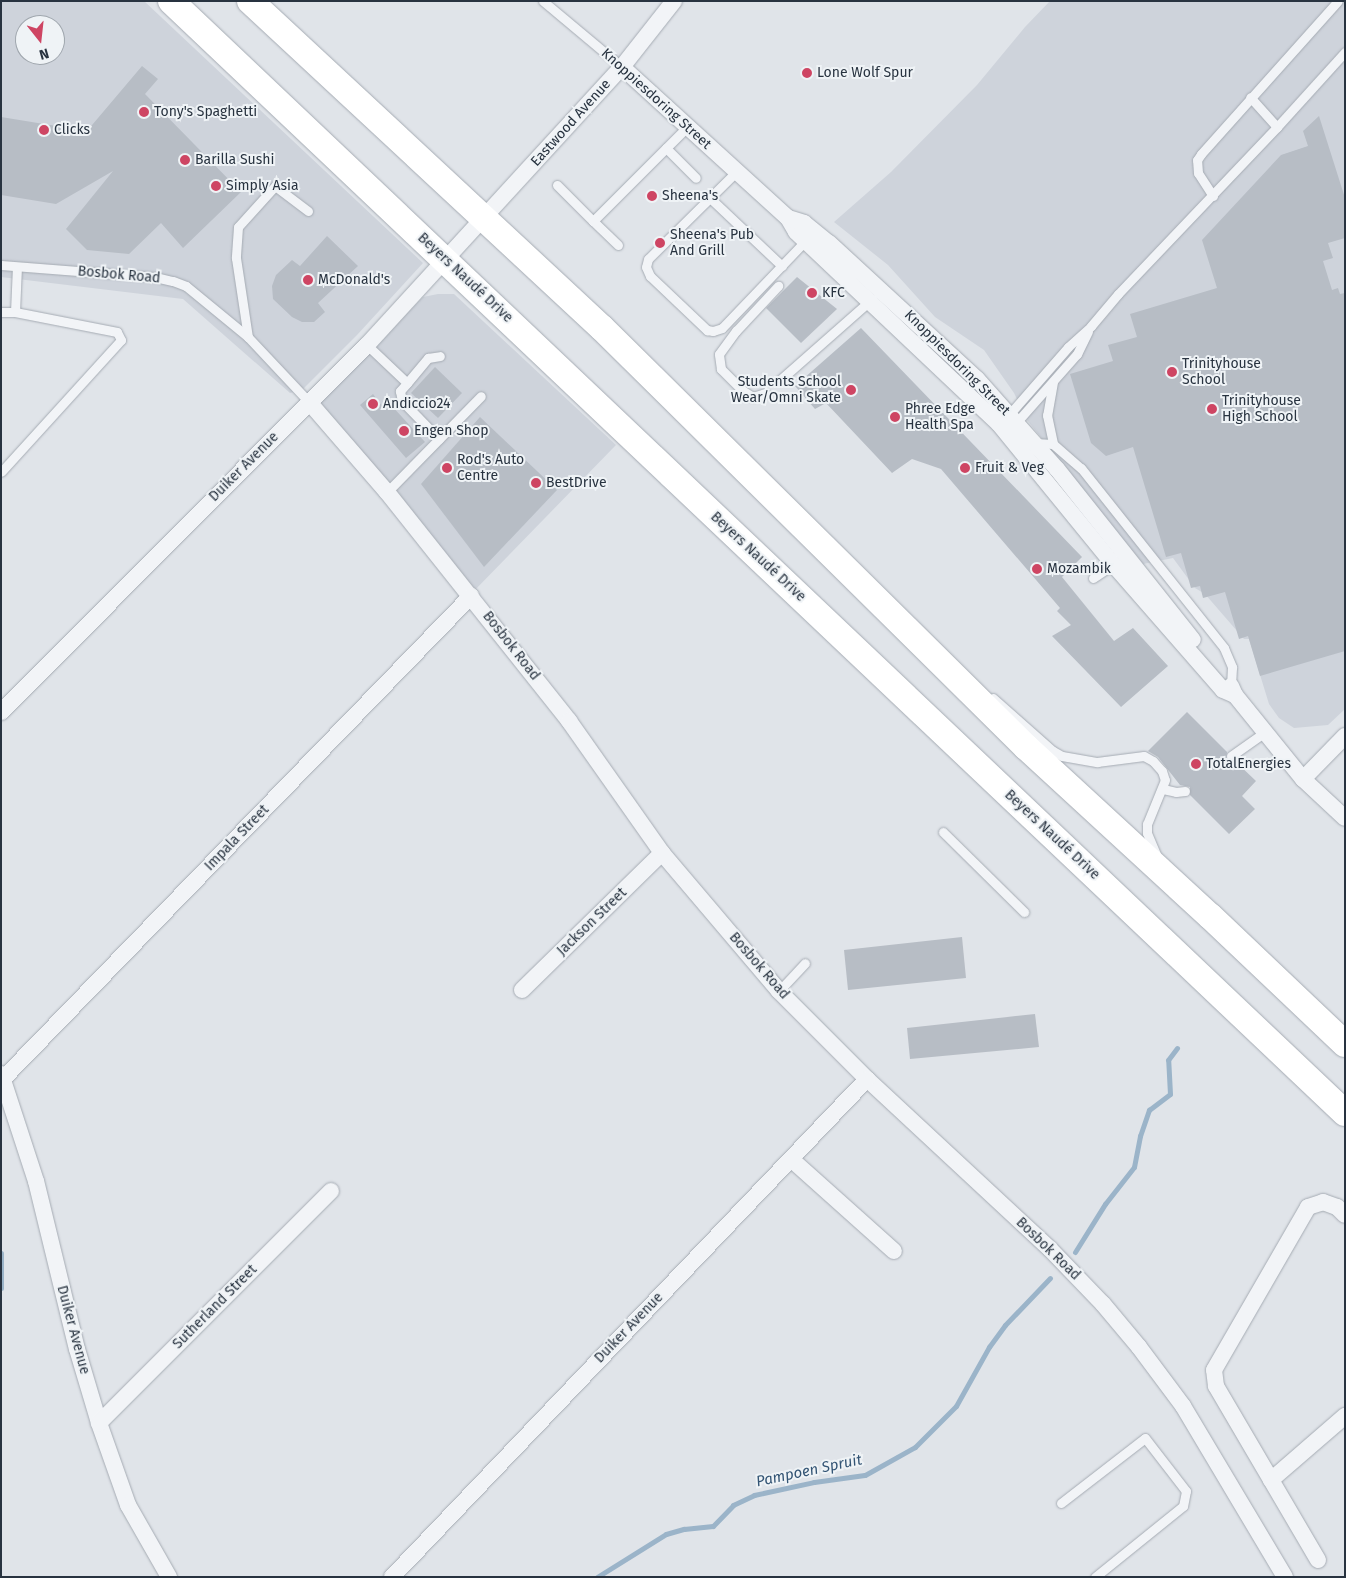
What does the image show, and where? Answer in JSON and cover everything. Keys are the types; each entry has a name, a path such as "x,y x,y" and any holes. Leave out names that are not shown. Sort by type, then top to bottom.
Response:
{"main road":[{"name":"Beyers Naudé Drive","path":"171,1 1345,1113"},
{"path":"250,1 602,328 1026,747 1180,888 1345,1044"}],"street":[{"name":"Eastwood Avenue","path":"484,219 622,67 674,1"},
{"name":"Knoppiesdoring Street","path":"622,67 788,218 796,232 805,241 977,379 1008,423 1224,690 1233,690 1303,779 1345,818"},
{"name":"Knoppiesdoring Street","path":"788,218 804,223 875,296"},
{"name":"Duiker Avenue","path":"1,712 367,345 484,219"},
{"name":"Bosbok Road","path":"309,402 387,492 471,596 569,721 662,853 779,991 867,1079 1050,1249 1103,1304 1139,1347 1183,1406 1285,1577"},
{"name":"Knoppiesdoring Street","path":"1008,423 1034,443 1119,559"},
{"name":"Impala Street","path":"2,1077 471,596"},
{"path":"1303,779 1345,736"},
{"name":"Jackson Street","path":"522,990 662,853"},
{"name":"Duiker Avenue","path":"2,1077 36,1181 77,1349 98,1423 128,1505 168,1577"},
{"name":"Duiker Avenue","path":"392,1577 867,1079"},
{"path":"791,1159 894,1251"},
{"name":"Sutherland Street","path":"98,1423 331,1191"},
{"path":"1318,1560 1216,1386 1214,1370 1308,1207 1324,1202 1337,1207 1345,1215"},
{"path":"1271,1480 1345,1416"}],"lane":[{"name":"Knoppiesdoring Street","path":"543,1 622,67"},
{"path":"1212,196 1198,173 1197,160 1250,97 1338,1"},
{"path":"1008,423 1068,347 1091,326 1118,294 1212,196 1345,52"},
{"path":"1250,97 1277,126"},
{"path":"593,221 687,127"},
{"path":"666,148 696,178"},
{"path":"737,171 648,259 646,267 650,276 707,330 713,331 722,328 805,241"},
{"path":"557,185 618,245"},
{"path":"248,337 236,258 238,227 275,186 308,211"},
{"path":"710,198 782,266"},
{"name":"Bosbok Road","path":"1,265 155,277 186,286 248,337 309,402"},
{"path":"15,312 17,266"},
{"path":"765,393 753,397 742,390 722,368 718,354 736,331 778,286"},
{"path":"780,380 875,296"},
{"path":"1,312 15,312 117,332 121,340 1,472"},
{"path":"1008,423 1077,354 1091,326"},
{"path":"367,345 407,383"},
{"path":"439,439 402,401 400,391 428,358 440,356"},
{"path":"1053,380 1047,415 1053,444"},
{"path":"387,492 481,396"},
{"path":"1034,443 1053,444 1082,468 1224,648 1232,667 1233,690"},
{"path":"1093,578 1119,559"},
{"path":"969,690 998,701 1034,735 1062,756 1097,762 1141,756 1150,758 1165,776 1163,788 1149,815 1147,833 1155,853 1180,888"},
{"path":"1231,756 1265,732"},
{"path":"1163,788 1176,792 1186,790"},
{"path":"943,832 1024,912"},
{"path":"779,991 805,963"},
{"path":"1061,1503 1145,1438 1186,1491 1183,1506 1095,1577"}],"shaded area":[{"path":"1,1 144,1 423,263 357,335 302,390 290,393 183,299 1,277"},
{"name":"Trinityhouse School","path":"1050,1 1345,1 1345,709 1328,725 1294,728 1279,718 1269,704 1249,639 1244,639 1205,594 1195,588 1173,558 1143,564 1027,420 1014,393 984,350 935,317 888,265 834,222 891,172 977,85 1025,27"},
{"path":"438,294 454,294 616,445 473,592 320,402 423,297"}],"building":[{"path":"142,66 158,79 145,94 241,192 183,248 161,223 129,254 87,250 66,229 113,171 56,204 1,195 1,117 87,131"},
{"name":"Trinityhouse High School","path":"1319,116 1345,198 1345,238 1328,243 1333,258 1323,261 1332,290 1338,288 1340,294 1345,293 1345,651 1260,676 1248,636 1239,639 1225,592 1203,598 1200,586 1191,588 1181,553 1166,557 1133,447 1106,456 1091,443 1070,374 1113,361 1108,345 1137,337 1130,314 1217,288 1202,240 1281,155 1308,146 1303,131"},
{"name":"McDonald's","path":"327,236 358,266 318,303 325,312 314,322 302,322 292,317 273,299 272,286 276,275 292,260 300,266"},
{"path":"797,277 837,309 801,343 766,308"},
{"path":"861,328 1082,557 1062,577 1114,641 1133,628 1168,666 1121,707 1052,636 1071,625 1057,611 1060,608 941,469 912,459 892,473 826,403 815,409 795,386"},
{"path":"435,367 462,393 438,418 411,393"},
{"path":"373,394 385,410 391,405 425,442 406,458 360,405"},
{"path":"480,417 557,490 484,567 421,484"},
{"path":"1187,712 1227,752 1226,760 1235,761 1256,781 1242,796 1255,809 1229,834 1190,795 1190,787 1180,785 1158,757 1148,751"},
{"path":"962,937 966,978 848,990 844,950"},
{"path":"1035,1014 1039,1047 910,1059 907,1028"}],"waterway":[{"name":"Pampoen Spruit","path":"1075,1252 1105,1204 1134,1167 1140,1136 1149,1110 1170,1094 1168,1060 1177,1048"},
{"name":"Pampoen Spruit","path":"1,1253 1,1288"},
{"name":"Pampoen Spruit","path":"597,1577 666,1534 684,1529 713,1526 733,1505 754,1495 814,1482 865,1475 915,1447 956,1406 989,1347 1005,1325 1050,1278"}],"place":[{"name":"Lone Wolf Spur","path":"807,73"},
{"name":"Tony's Spaghetti","path":"144,112"},
{"name":"Clicks","path":"44,130"},
{"name":"Barilla Sushi","path":"185,160"},
{"name":"Simply Asia","path":"216,186"},
{"name":"Sheena's","path":"652,196"},
{"name":"Sheena's Pub And Grill","path":"660,243"},
{"name":"McDonald's","path":"308,280"},
{"name":"KFC","path":"812,293"},
{"name":"Trinityhouse School","path":"1172,372"},
{"name":"Students School Wear/Omni Skate","path":"851,390"},
{"name":"Andiccio24","path":"373,404"},
{"name":"Trinityhouse High School","path":"1212,409"},
{"name":"Phree Edge Health Spa","path":"895,417"},
{"name":"Engen Shop","path":"404,431"},
{"name":"Rod's Auto Centre","path":"447,468"},
{"name":"Fruit & Veg","path":"965,468"},
{"name":"BestDrive","path":"536,483"},
{"name":"Mozambik","path":"1037,569"},
{"name":"TotalEnergies","path":"1196,764"}]}
